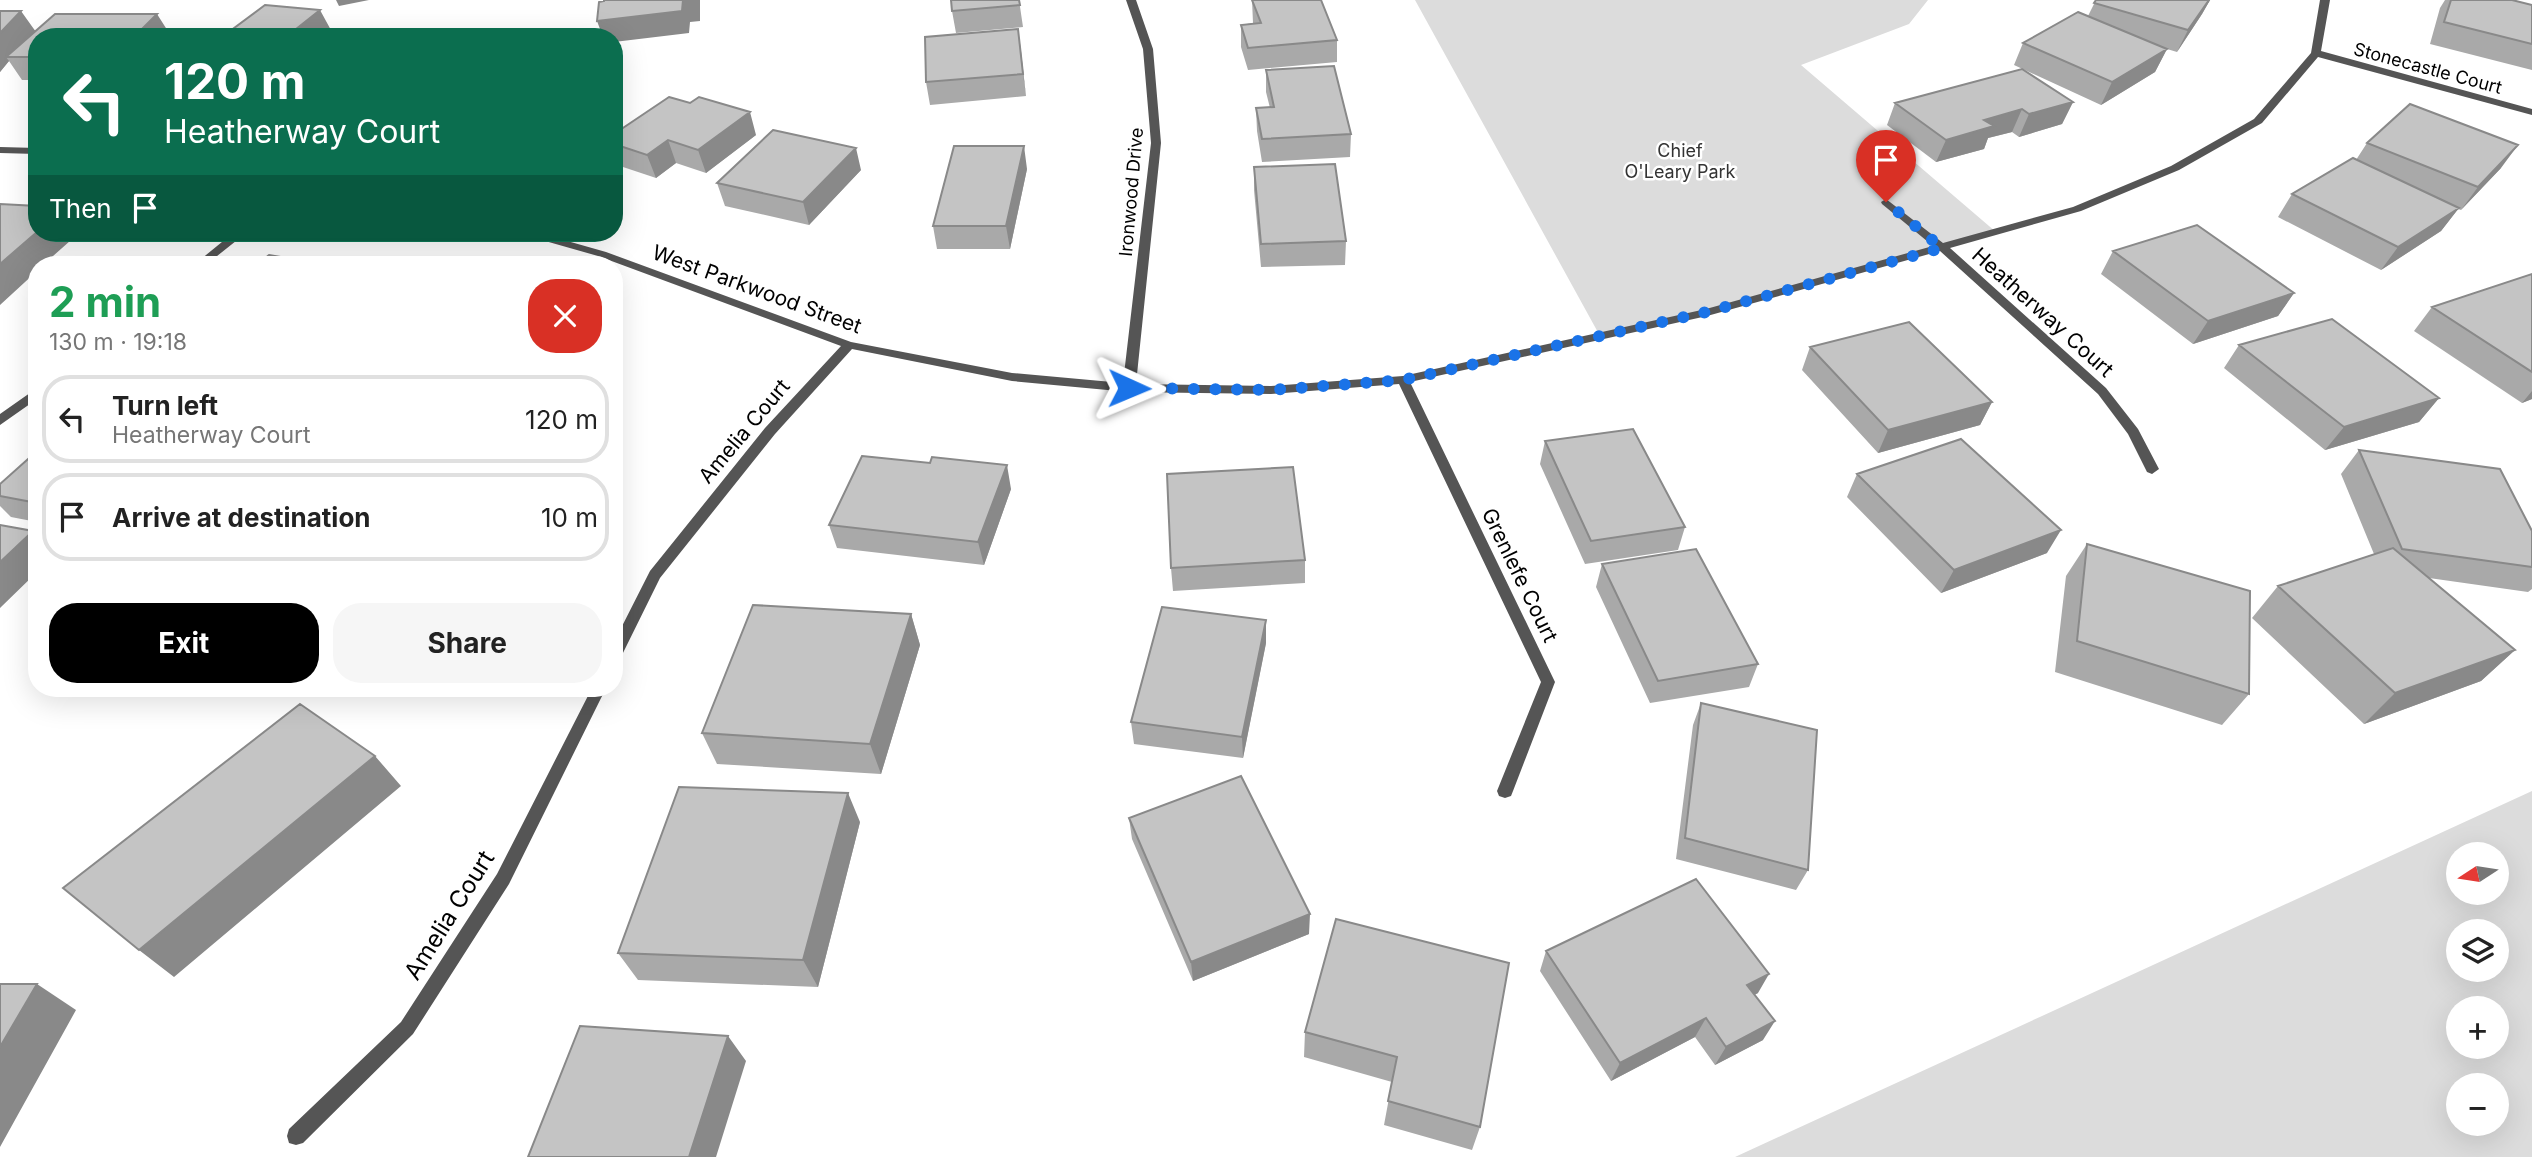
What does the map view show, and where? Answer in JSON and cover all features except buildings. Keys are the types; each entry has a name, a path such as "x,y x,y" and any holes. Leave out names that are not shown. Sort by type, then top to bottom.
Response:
{"street":[{"name":"Ironwood Drive","path":"1129,388 1156,143 1148,49 1131,0"},
{"path":"2316,53 2325,0"},
{"name":"West Parkwood Street","path":"623,262 849,345 1012,377 1129,388 1271,390 1403,380 1707,312 2077,209 2175,168 2259,121 2316,53"},
{"name":"Stonecastle Court","path":"2316,53 2532,113"},
{"path":"0,150 28,151"},
{"name":"Heatherway Court","path":"1886,202 1942,248 2102,391 2133,432 2152,469"},
{"path":"210,256 228,242"},
{"name":"West Parkwood Street","path":"560,242 607,256"},
{"name":"Amelia Court","path":"623,639 656,575 769,431 849,345"},
{"name":"Grenlefe Court","path":"1403,380 1548,682 1505,791"},
{"path":"0,421 28,399"},
{"name":"Amelia Court","path":"296,1136 407,1028 503,879 594,697"}],"green space":[{"name":"Chief O'Leary Park","path":"1415,0 1928,0 1909,24 1801,65 1996,232 1707,312 1600,336"},
{"path":"2532,791 2532,1157 1735,1157"}],"route":[{"path":"1129,388 1271,390 1403,380 1707,312 1942,248 1886,202"}]}
